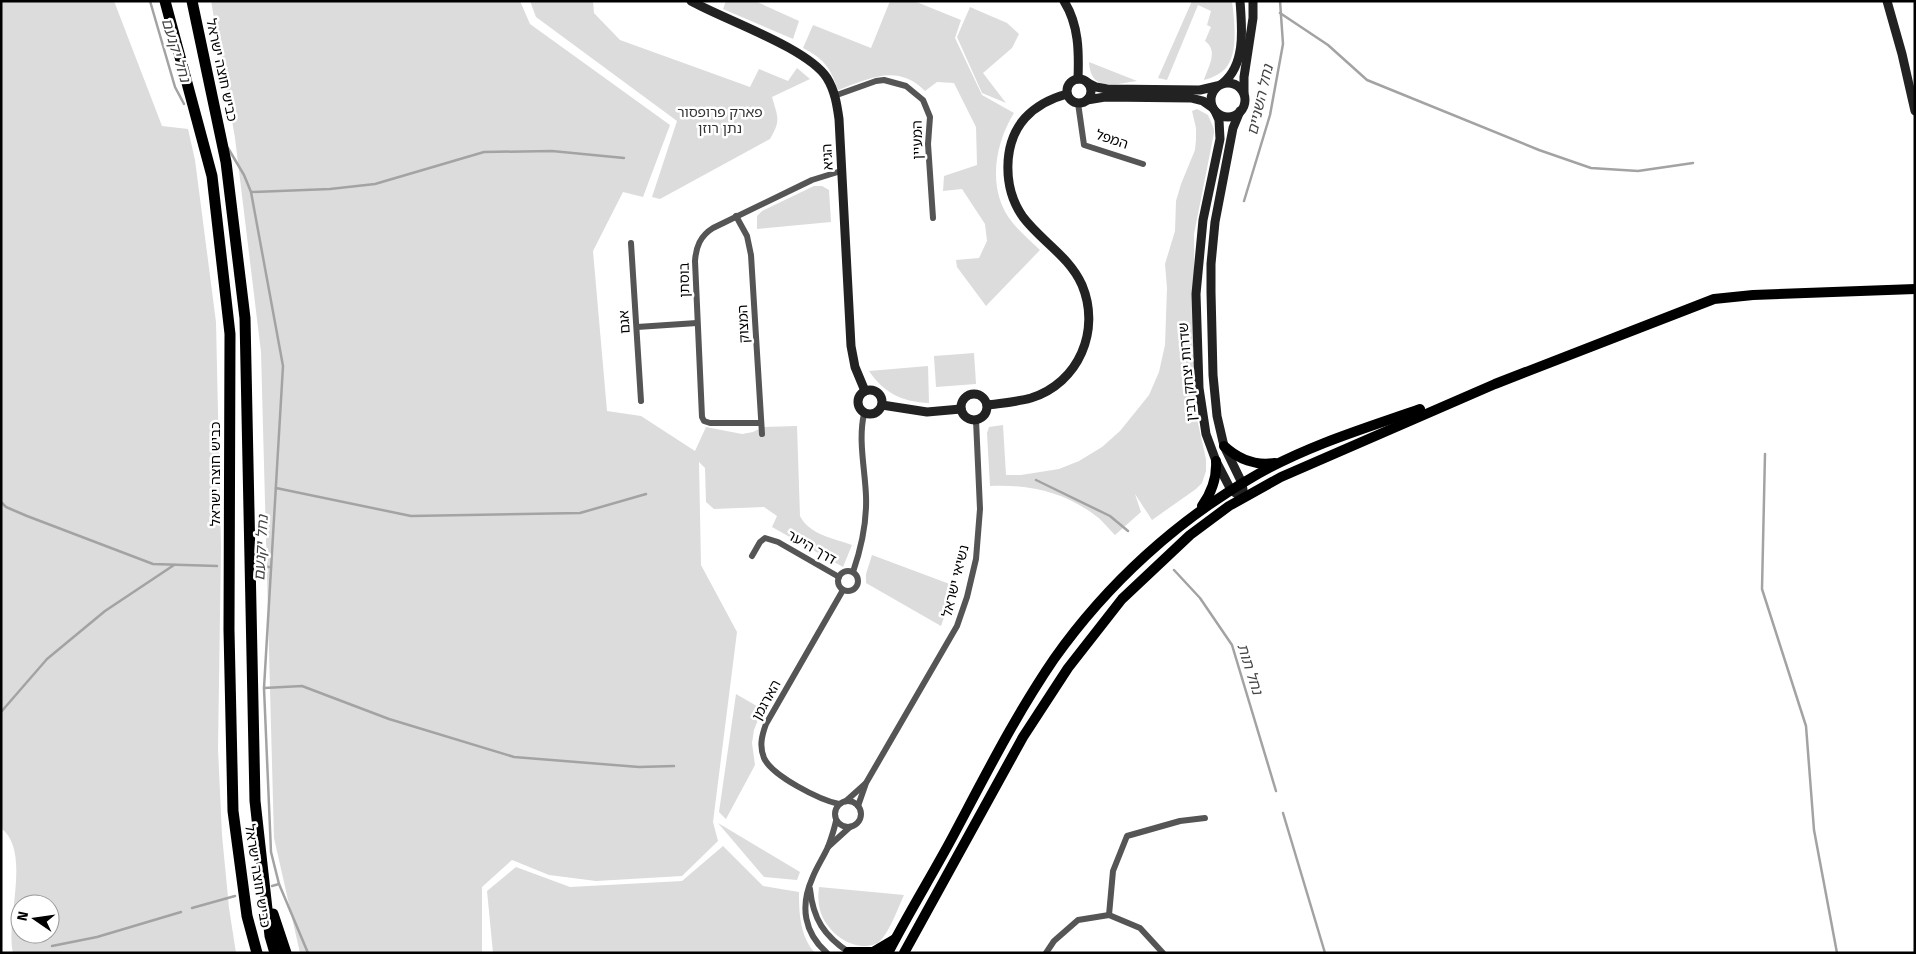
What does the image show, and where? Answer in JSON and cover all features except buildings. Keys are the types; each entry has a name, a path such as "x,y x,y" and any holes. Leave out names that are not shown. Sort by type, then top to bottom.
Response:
{"highway":[{"name":"כביש חוצה ישראל","path":"165,1 212,176 230,334 229,630 233,811 247,916 257,953"},
{"name":"כביש חוצה ישראל","path":"192,1 226,162 246,318 255,801 270,936 275,953"},
{"path":"267,896 286,953"},
{"path":"247,916 248,953"}],"main road":[{"path":"888,953 923,892 1000,747 1054,660 1081,623 1116,584 1167,537 1198,512 1231,490 1284,461 1330,441 1494,384 1714,299 1753,295 1915,289"},
{"path":"904,953 1023,737 1068,668 1122,599 1155,567 1205,522 1243,498 1290,473 1494,384"},
{"path":"1224,446 1239,457 1256,463 1284,461"},
{"path":"1198,512 1212,488 1216,461"},
{"path":"849,952 873,952 896,939"}],"street":[{"name":"הגיא","path":"691,1 808,60 827,78 834,96 839,119 852,346 855,367 865,391"},
{"path":"1064,1 1069,9 1076,31 1078,79"},
{"path":"1214,110 1211,99 1212,94 1219,85 1230,77 1239,54 1242,38 1240,1"},
{"path":"1078,79 1069,84 1067,94 1071,100 1083,102 1105,97 1191,98 1203,101 1219,114 1230,117 1240,111 1244,105 1244,77 1253,18 1253,1"},
{"path":"1887,1 1915,111"},
{"path":"1078,79 1096,87 1107,89 1200,90 1234,83 1244,93"},
{"name":"המעיין","path":"834,96 884,80 906,86 923,100 930,116 928,144 932,218"},
{"path":"1083,102 1091,92 1088,83"},
{"path":"987,405 1032,397 1051,389 1073,369 1086,345 1090,325 1088,305 1081,284 1069,264 1028,223 1019,211 1011,190 1008,172 1010,151 1014,136 1021,122 1039,106 1067,94"},
{"name":"המפל","path":"1083,102 1084,145 1143,164"},
{"name":"שדרות יצחק רבין","path":"1214,110 1219,120 1220,139 1203,220 1196,294 1200,397 1206,434 1216,461 1231,490 1243,498"},
{"name":"שדרות יצחק רבין","path":"1240,111 1234,128 1218,204 1211,264 1212,375 1217,416 1224,446 1242,483 1243,498"},
{"name":"בוסתן","path":"761,423 710,423 703,419 697,323 695,256 697,247 709,230 812,180 841,171"},
{"name":"המצוק","path":"736,216 746,236 751,255 762,434"},
{"name":"אגם","path":"631,243 641,400"},
{"path":"636,326 697,323"},
{"path":"853,572 861,549 866,518 862,437 864,414 857,404 859,396 865,391 873,390 879,394 882,405"},
{"path":"970,395 978,395 987,405 983,416 976,420 965,416 961,409 963,401 970,395"},
{"path":"882,405 927,412 961,409"},
{"path":"864,414 875,413 882,405"},
{"name":"נשיאי ישראל","path":"828,848 860,819 858,806 866,783 957,626 976,559 980,509 976,420"},
{"name":"דרך היער","path":"752,556 760,542 765,538 778,542 839,577"},
{"path":"843,572 853,572 858,580 857,586 850,592 843,590 839,586 839,577 843,572"},
{"name":"הארגמן","path":"839,804 826,802 773,770 764,759 761,743 766,724 843,590"},
{"name":"נשיאי ישראל","path":"827,953 813,938 806,920 806,899 810,884 828,848 839,804 846,801 866,783"},
{"path":"846,801 851,801 858,806"},
{"name":"הארגמן","path":"826,802 835,818"},
{"path":"835,818 842,826 850,827"},
{"path":"1109,915 1113,871 1127,836 1180,821 1205,818"},
{"path":"810,884 814,908 822,928 830,938 849,952"},
{"path":"1046,953 1054,940 1078,920 1109,915 1140,928 1163,953"}],"green space":[{"path":"1,1 114,1 162,126 188,129 195,160 216,322 221,548 218,749 222,835 229,908 236,953 13,953 12,944 60,944 60,894 15,894 15,853 10,839 1,828"},
{"path":"211,1 520,1 530,24 670,125 643,197 623,192 593,251 607,411 641,416 695,451 706,427 742,434 753,432 763,427 797,426 800,516 816,532 852,545 843,567 772,527 777,516 764,507 714,509 706,502 705,468 699,462 701,565 737,632 713,822 718,841 682,876 596,881 549,875 512,860 482,887 482,953 300,953 274,838 261,352 235,138"},
{"name":"פארק פרופסור נתן רוזן","path":"530,1 593,1 594,13 620,40 750,87 759,69 788,81 797,68 810,79 772,97 777,123 770,139 660,199 652,197 677,121 536,17"},
{"path":"726,1 755,1 799,21 793,39 723,9"},
{"path":"890,1 914,1 961,20 955,38 982,95 1014,113 1007,126 998,153 996,182 1004,210 1012,222 1040,250 986,306 957,267 956,260 979,258 987,241 985,224 962,189 943,191 944,176 977,165 976,127 954,83 937,82 925,91 904,77 893,75 872,78 838,90 825,64 803,48 813,25 871,48"},
{"path":"1192,1 1232,1 1235,33 1232,57 1222,72 1204,80 1212,54 1209,45 1205,41 1211,27 1207,25 1211,11 1198,5 1167,80 1158,78"},
{"path":"970,7 1007,23 1019,34 1012,48 983,73 1006,103 982,93 957,37"},
{"path":"1089,62 1137,81 1113,84 1099,82 1091,72"},
{"path":"1197,109 1208,115 1214,129 1194,234 1195,400 1197,419 1206,459 1206,471 1202,483 1196,489 1152,520 1135,494 1141,512 1115,535 1096,516 1059,495 1019,486 990,486 987,433 989,427 1003,425 1006,475 1021,475 1059,469 1079,461 1102,447 1120,431 1149,395 1159,372 1165,345 1167,288 1165,264 1175,231 1176,201 1195,150 1196,128 1192,111"},
{"path":"814,186 822,186 829,190 831,222 757,229 757,216 762,211"},
{"path":"974,353 976,384 936,387 934,356"},
{"path":"928,366 929,403 910,401 894,395 887,391 869,371"},
{"path":"872,555 955,586 941,626 866,583 866,574"},
{"path":"736,694 762,709 754,730 752,743 755,765 726,819 719,812"},
{"path":"718,823 800,872 797,880 764,877"},
{"path":"723,846 763,886 799,892 803,932 815,953 493,953 487,891 516,867 570,887 682,881"},
{"path":"819,887 904,895 882,939 878,943 869,946 860,946 843,939 828,926 819,907"}],"waterway":[{"name":"נחל יקנעם","path":"150,1 175,87 184,104"},
{"name":"נחל השניים","path":"1244,201 1270,115 1283,44 1280,1"},
{"path":"1280,13 1328,45 1367,80 1539,150 1591,168 1638,171 1693,163"},
{"name":"נחל יקנעם","path":"228,148 244,175 251,192 283,366 264,688 271,852 279,884 308,953"},
{"path":"251,192 330,189 375,184 484,152 552,151 624,158"},
{"path":"1765,454 1762,589 1806,726 1814,830 1837,953"},
{"name":"נחל תות","path":"1036,480 1110,516 1128,531"},
{"path":"276,488 411,516 580,513 646,494"},
{"path":"1,502 6,507 27,516 153,564 217,566"},
{"path":"1,712 47,659 105,611 174,565"},
{"path":"259,567 271,567"},
{"name":"נחל תות","path":"1174,570 1200,598 1232,645 1276,791"},
{"path":"264,688 302,686 389,719 514,757 639,767 674,766"},
{"name":"נחל תות","path":"1283,813 1325,953"},
{"name":"נחל יקנעם","path":"272,886 279,884"},
{"path":"192,908 235,896"},
{"path":"52,946 97,937 181,912"}]}
